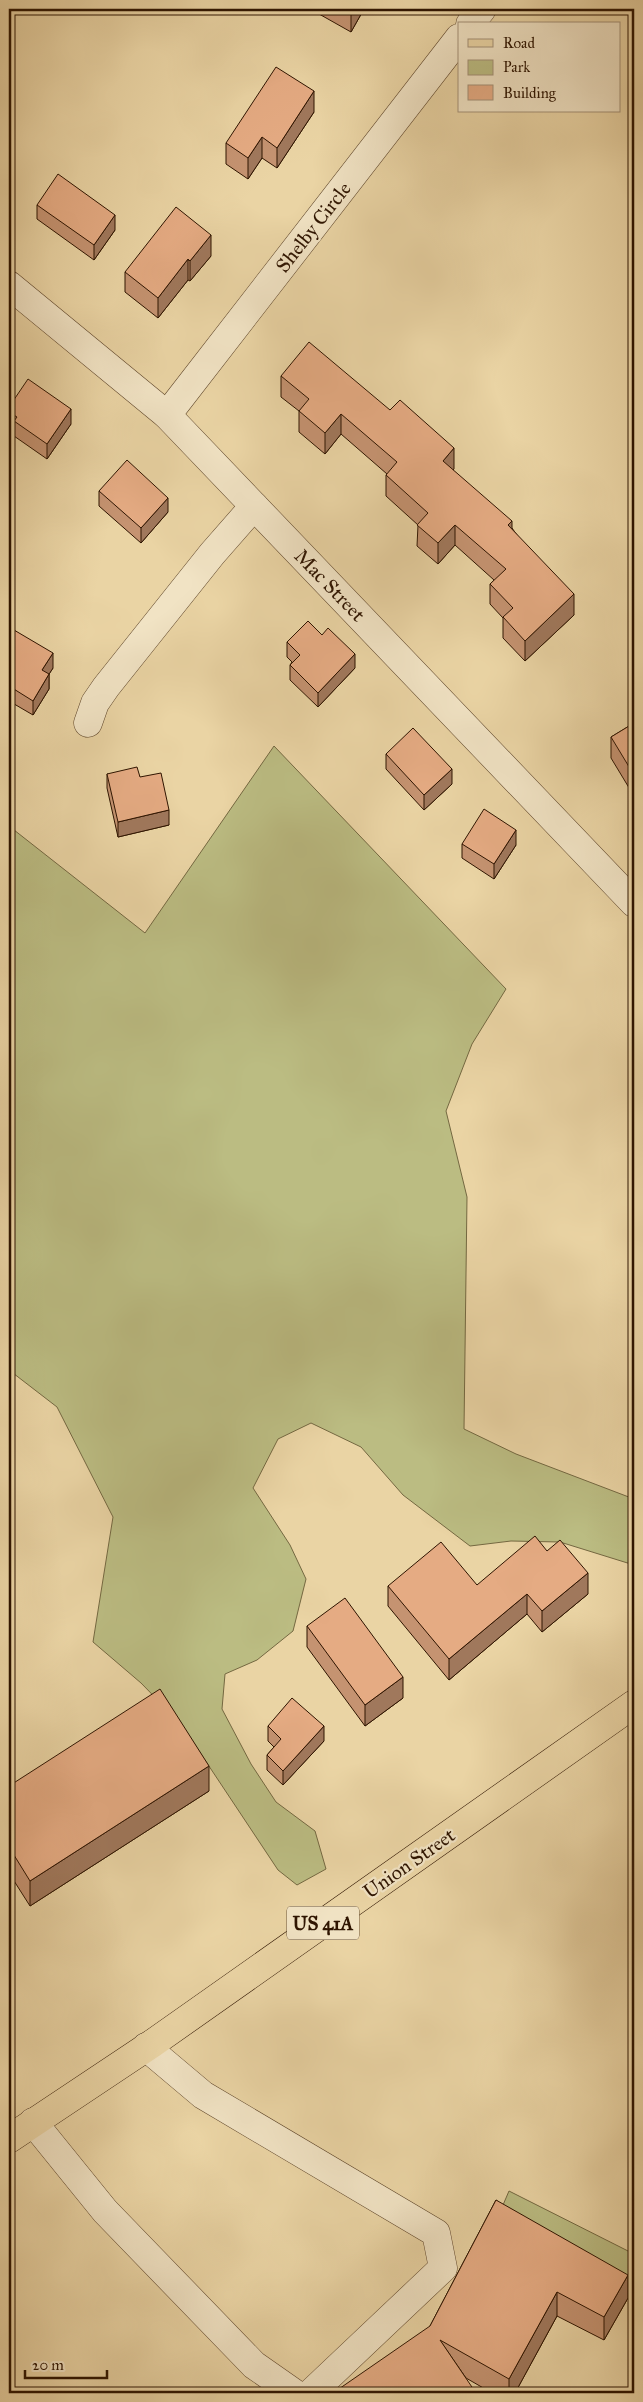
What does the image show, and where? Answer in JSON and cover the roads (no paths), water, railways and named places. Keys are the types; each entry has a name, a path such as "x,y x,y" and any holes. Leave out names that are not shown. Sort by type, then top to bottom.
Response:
{"main road":[{"name":"Union Street","path":"9,2139 146,2047 634,1704"}],"street":[{"path":"472,22 482,9"},
{"name":"Shelby Circle","path":"167,415 458,39"},
{"name":"Mac Street","path":"9,285 167,415 634,902"},
{"path":"88,723 96,703 106,687 212,554 254,506"},
{"path":"146,2047 203,2095 436,2233 443,2268 312,2393"},
{"path":"33,2122 105,2211 254,2365 294,2393"}]}
